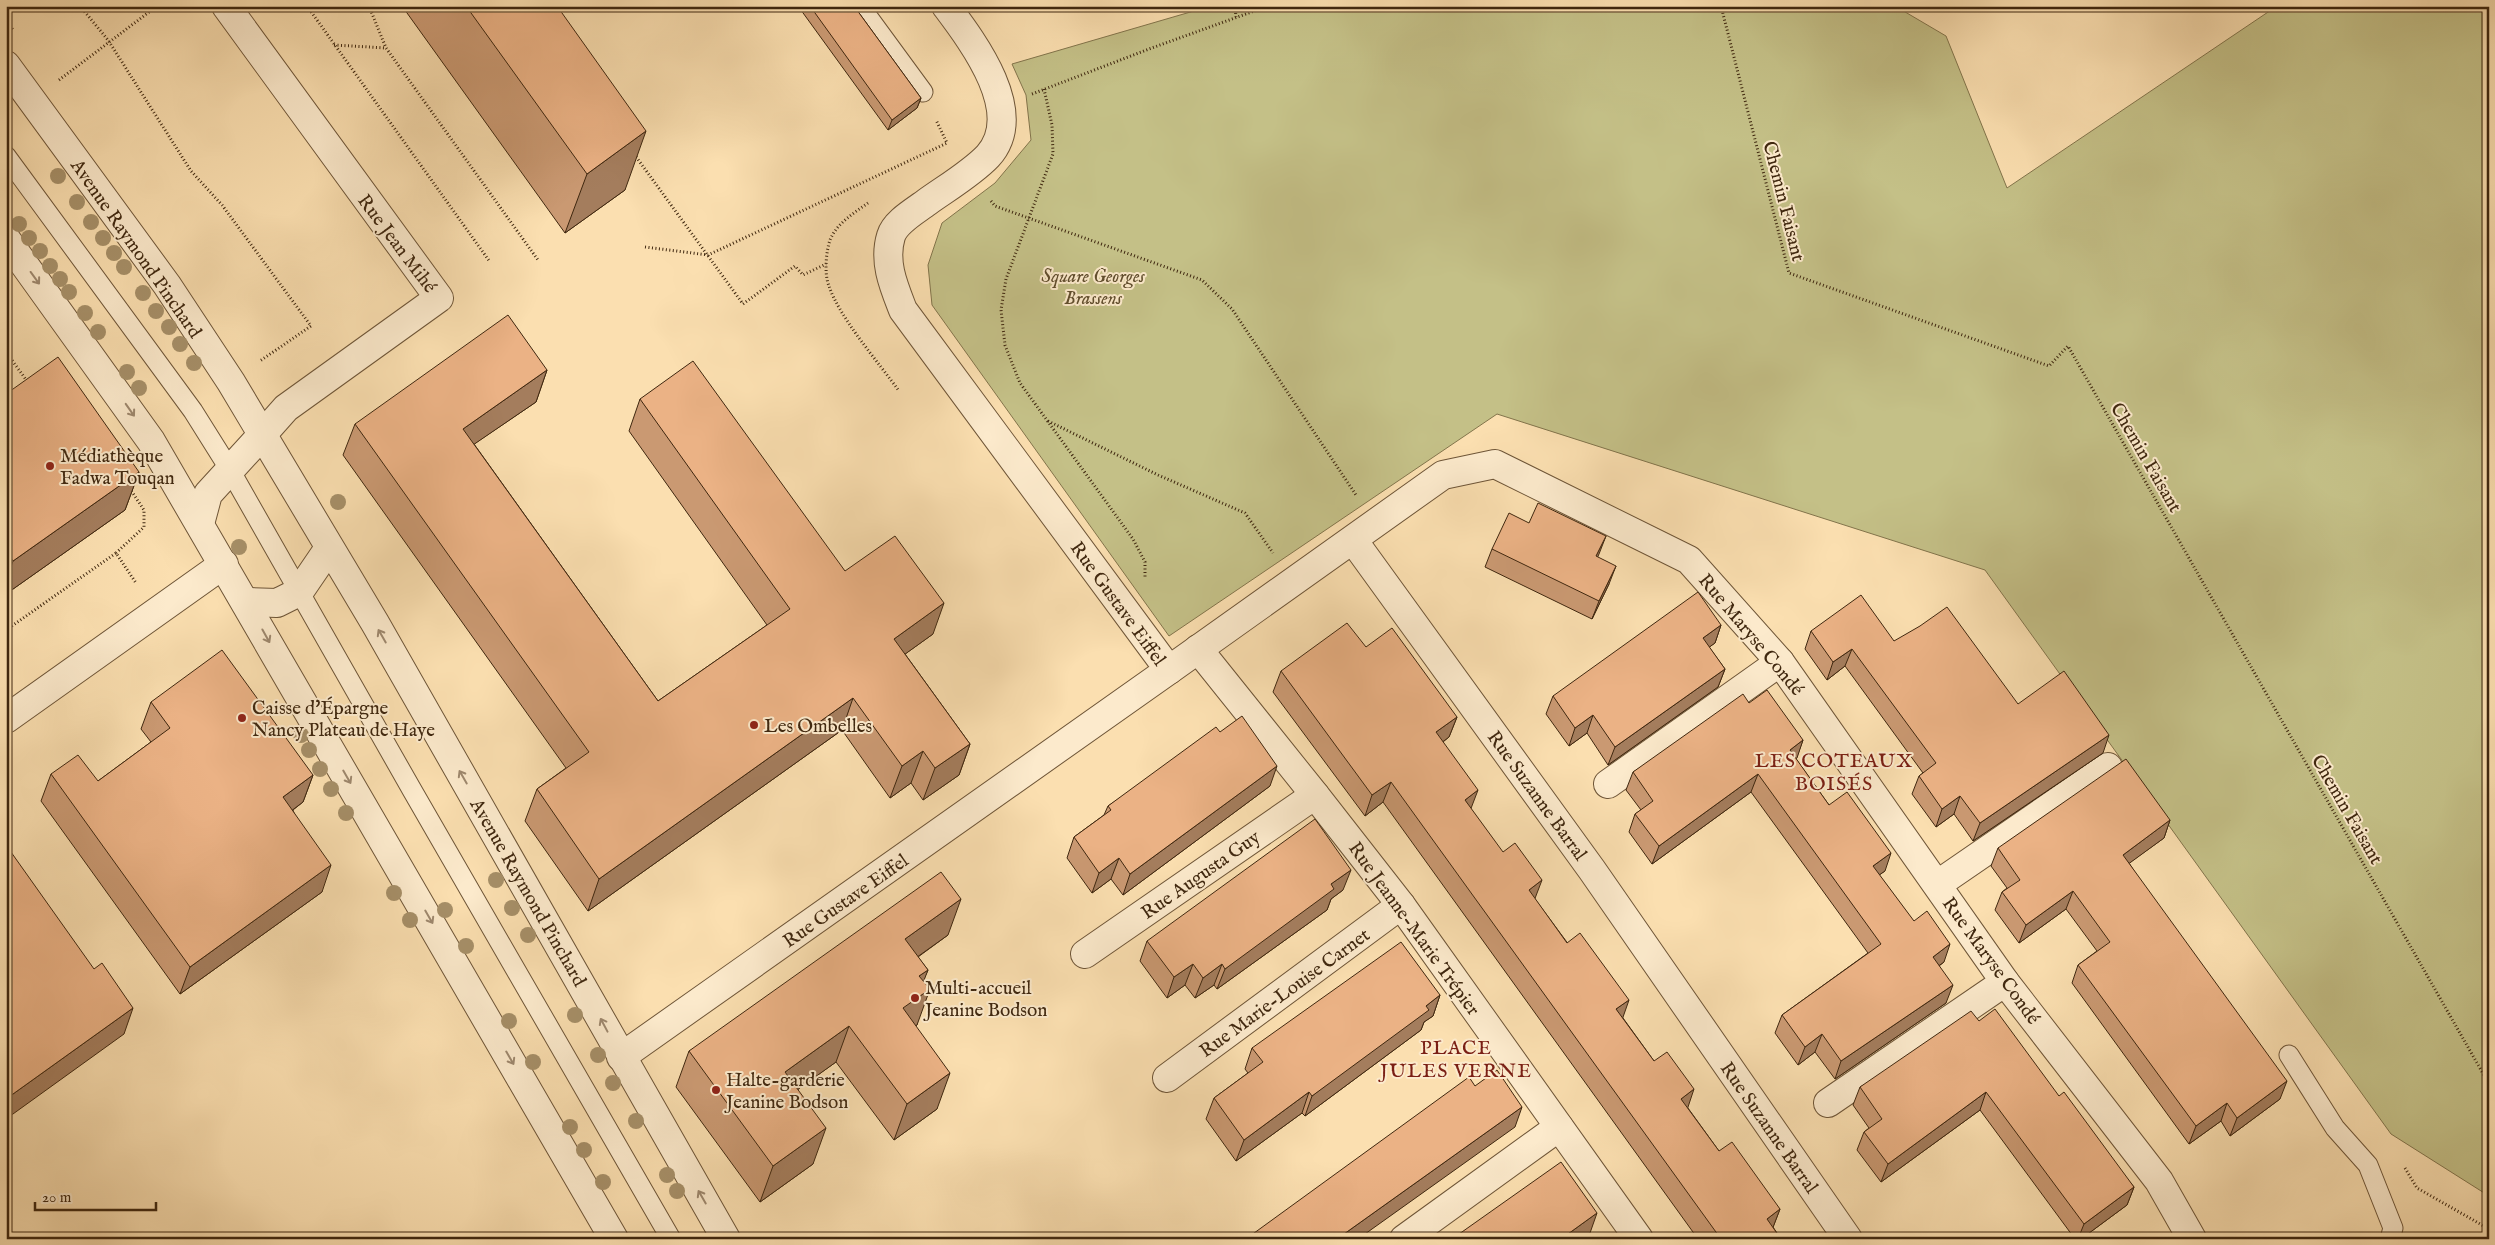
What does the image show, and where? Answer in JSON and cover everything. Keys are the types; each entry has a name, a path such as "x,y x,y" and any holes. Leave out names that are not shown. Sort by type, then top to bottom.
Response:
{"street":[{"name":"Rue Jean Mihé","path":"226,6 439,298 286,408 262,435"},
{"name":"Rue Gustave Eiffel","path":"621,1057 1169,670 903,310 891,279 888,257 891,235 904,219 988,156 998,139 1001,119 998,93 989,69 946,6"},
{"name":"Avenue Raymond Pinchard","path":"6,65 167,285 231,382 562,948 621,1057 726,1239"},
{"path":"6,239 152,441 247,602 614,1239"},
{"path":"200,524 208,494 262,435"},
{"name":"Rue Maryse Condé","path":"1353,540 1443,475 1495,464 1689,560 1780,662 1938,884 2005,982 2159,1181 2192,1239"},
{"path":"1169,670 1353,540"},
{"name":"Rue Suzanne Barral","path":"1353,540 1592,870 1848,1239"},
{"path":"247,602 277,603 299,592 329,548"},
{"path":"6,719 224,564"},
{"name":"Rue Jeanne-Marie Trépier","path":"1198,649 1316,795 1401,905 1639,1239"},
{"path":"1608,784 1780,662"},
{"path":"1938,884 2108,767"},
{"name":"Rue Augusta Guy","path":"1085,954 1316,795"},
{"name":"Rue Marie-Louise Carnet","path":"1167,1078 1401,905"},
{"path":"1828,1103 2005,982"},
{"path":"1404,1239 1560,1127"}],"lane":[{"path":"860,6 923,92"},
{"path":"6,156 193,411 230,470 671,1239"},
{"path":"2289,1055 2336,1128 2368,1165 2393,1228 2390,1239"}],"path":[{"path":"80,6 108,40 190,171 222,205 311,326 231,382"},
{"path":"52,85 108,40 157,6"},
{"path":"307,6 490,262"},
{"path":"369,6 386,48 538,260"},
{"path":"1234,6 1236,17"},
{"path":"998,93 1027,96 1268,6"},
{"name":"Chemin Faisant","path":"1721,6 1789,273 2049,366 2068,346 2489,1084"},
{"path":"334,45 386,48"},
{"path":"1044,89 1052,125 1053,154 1006,280 1001,310 1005,345 1020,383 1132,539 1145,562 1145,586 1124,610"},
{"path":"646,247 708,255 947,144"},
{"path":"631,150 743,304 795,266 803,275 826,264"},
{"path":"968,171 995,206 1202,280 1232,309 1375,523"},
{"path":"6,352 28,381"},
{"path":"1047,420 1158,475 1245,513 1293,582"},
{"path":"6,630 116,553 144,527 144,510 125,482"},
{"path":"116,553 156,612"},
{"path":"2368,1165 2381,1158 2403,1166 2417,1188 2489,1229"}],"green space":[{"name":"Square Georges Brassens","path":"1211,6 1895,6 1946,36 2007,188 2277,6 2489,6 2489,1196 2391,1134 1985,570 1497,414 1169,636 932,305 928,265 942,223 995,183 1031,140 1026,95 1012,64"}],"building":[{"path":"466,6 557,6 646,131 587,174"},
{"path":"810,6 854,6 921,98 892,120"},
{"path":"508,315 547,370 463,429 658,701 790,609 640,399 693,361 845,571 895,536 944,603 894,639 970,744 935,768 923,751 902,766 853,698 599,879 537,789 589,752 355,424"},
{"name":"Médiathèque Fadwa Touqan","path":"58,357 139,472 13,561 6,551 6,394"},
{"path":"1538,503 1606,536 1596,556 1616,566 1599,601 1492,549 1509,513 1529,523"},
{"path":"1698,592 1721,625 1703,638 1725,669 1615,747 1593,715 1575,728 1553,696"},
{"path":"1861,595 1894,641 1947,607 2018,704 2064,671 2109,735 1980,823 1960,796 1942,809 1919,776 1936,763 1852,649 1833,662 1811,631"},
{"path":"1347,623 1366,647 1392,628 1457,717 1436,732 1478,790 1465,800 1503,852 1515,843 1542,880 1529,890 1567,943 1580,933 1629,1000 1616,1009 1654,1061 1667,1052 1694,1089 1681,1099 1719,1151 1732,1142 1780,1209 1767,1219 1781,1239 1721,1239 1391,782 1372,795 1281,671"},
{"path":"222,650 313,775 283,797 331,865 190,967 51,774 78,755 98,781 170,728 151,702"},
{"path":"1767,690 1803,740 1790,750 1829,805 1847,792 1891,853 1873,866 1914,921 1927,911 1950,944 1933,957 1953,985 1841,1061 1822,1034 1805,1047 1782,1015 1881,944 1758,774 1659,846 1635,814 1653,801 1633,772 1743,694 1749,703"},
{"path":"1242,716 1277,766 1130,874 1119,858 1099,873 1074,837 1111,810 1108,806 1216,727 1220,732"},
{"path":"2126,759 2170,820 2123,855 2287,1081 2237,1118 2227,1103 2196,1126 2078,965 2110,942 2073,891 2026,925 2002,892 2020,880 1998,848"},
{"path":"1315,819 1351,870 1331,884 1334,889 1225,969 1222,964 1203,978 1193,964 1174,977 1147,941"},
{"path":"6,845 94,969 102,963 133,1008 6,1099"},
{"path":"941,872 961,899 905,939 928,970 919,976 930,989 903,1008 950,1073 907,1104 849,1026 785,1072 826,1128 773,1166 689,1051"},
{"path":"1401,942 1440,995 1426,1006 1429,1010 1312,1096 1309,1092 1244,1140 1214,1098 1263,1062 1252,1048"},
{"path":"1995,1009 2059,1096 2064,1092 2134,1187 2084,1224 1986,1092 1888,1164 1864,1132 1882,1119 1860,1087 1971,1011 1979,1021"},
{"path":"1497,1070 1522,1107 1337,1239 1252,1239 1250,1236 1469,1077 1475,1086"},
{"path":"1561,1162 1597,1213 1561,1239 1452,1239"}],"place":[{"name":"Médiathèque Fadwa Touqan","path":"50,466"},
{"name":"Caisse d'Épargne Nancy Plateau de Haye","path":"242,718"},
{"name":"Les Ombelles","path":"754,725"},
{"name":"Multi-accueil Jeanine Bodson","path":"915,998"},
{"name":"Halte-garderie Jeanine Bodson","path":"716,1090"}],"district":[{"name":"LES COTEAUX BOISÉS","path":"1834,772"},
{"name":"PLACE JULES VERNE","path":"1456,1058"}]}
